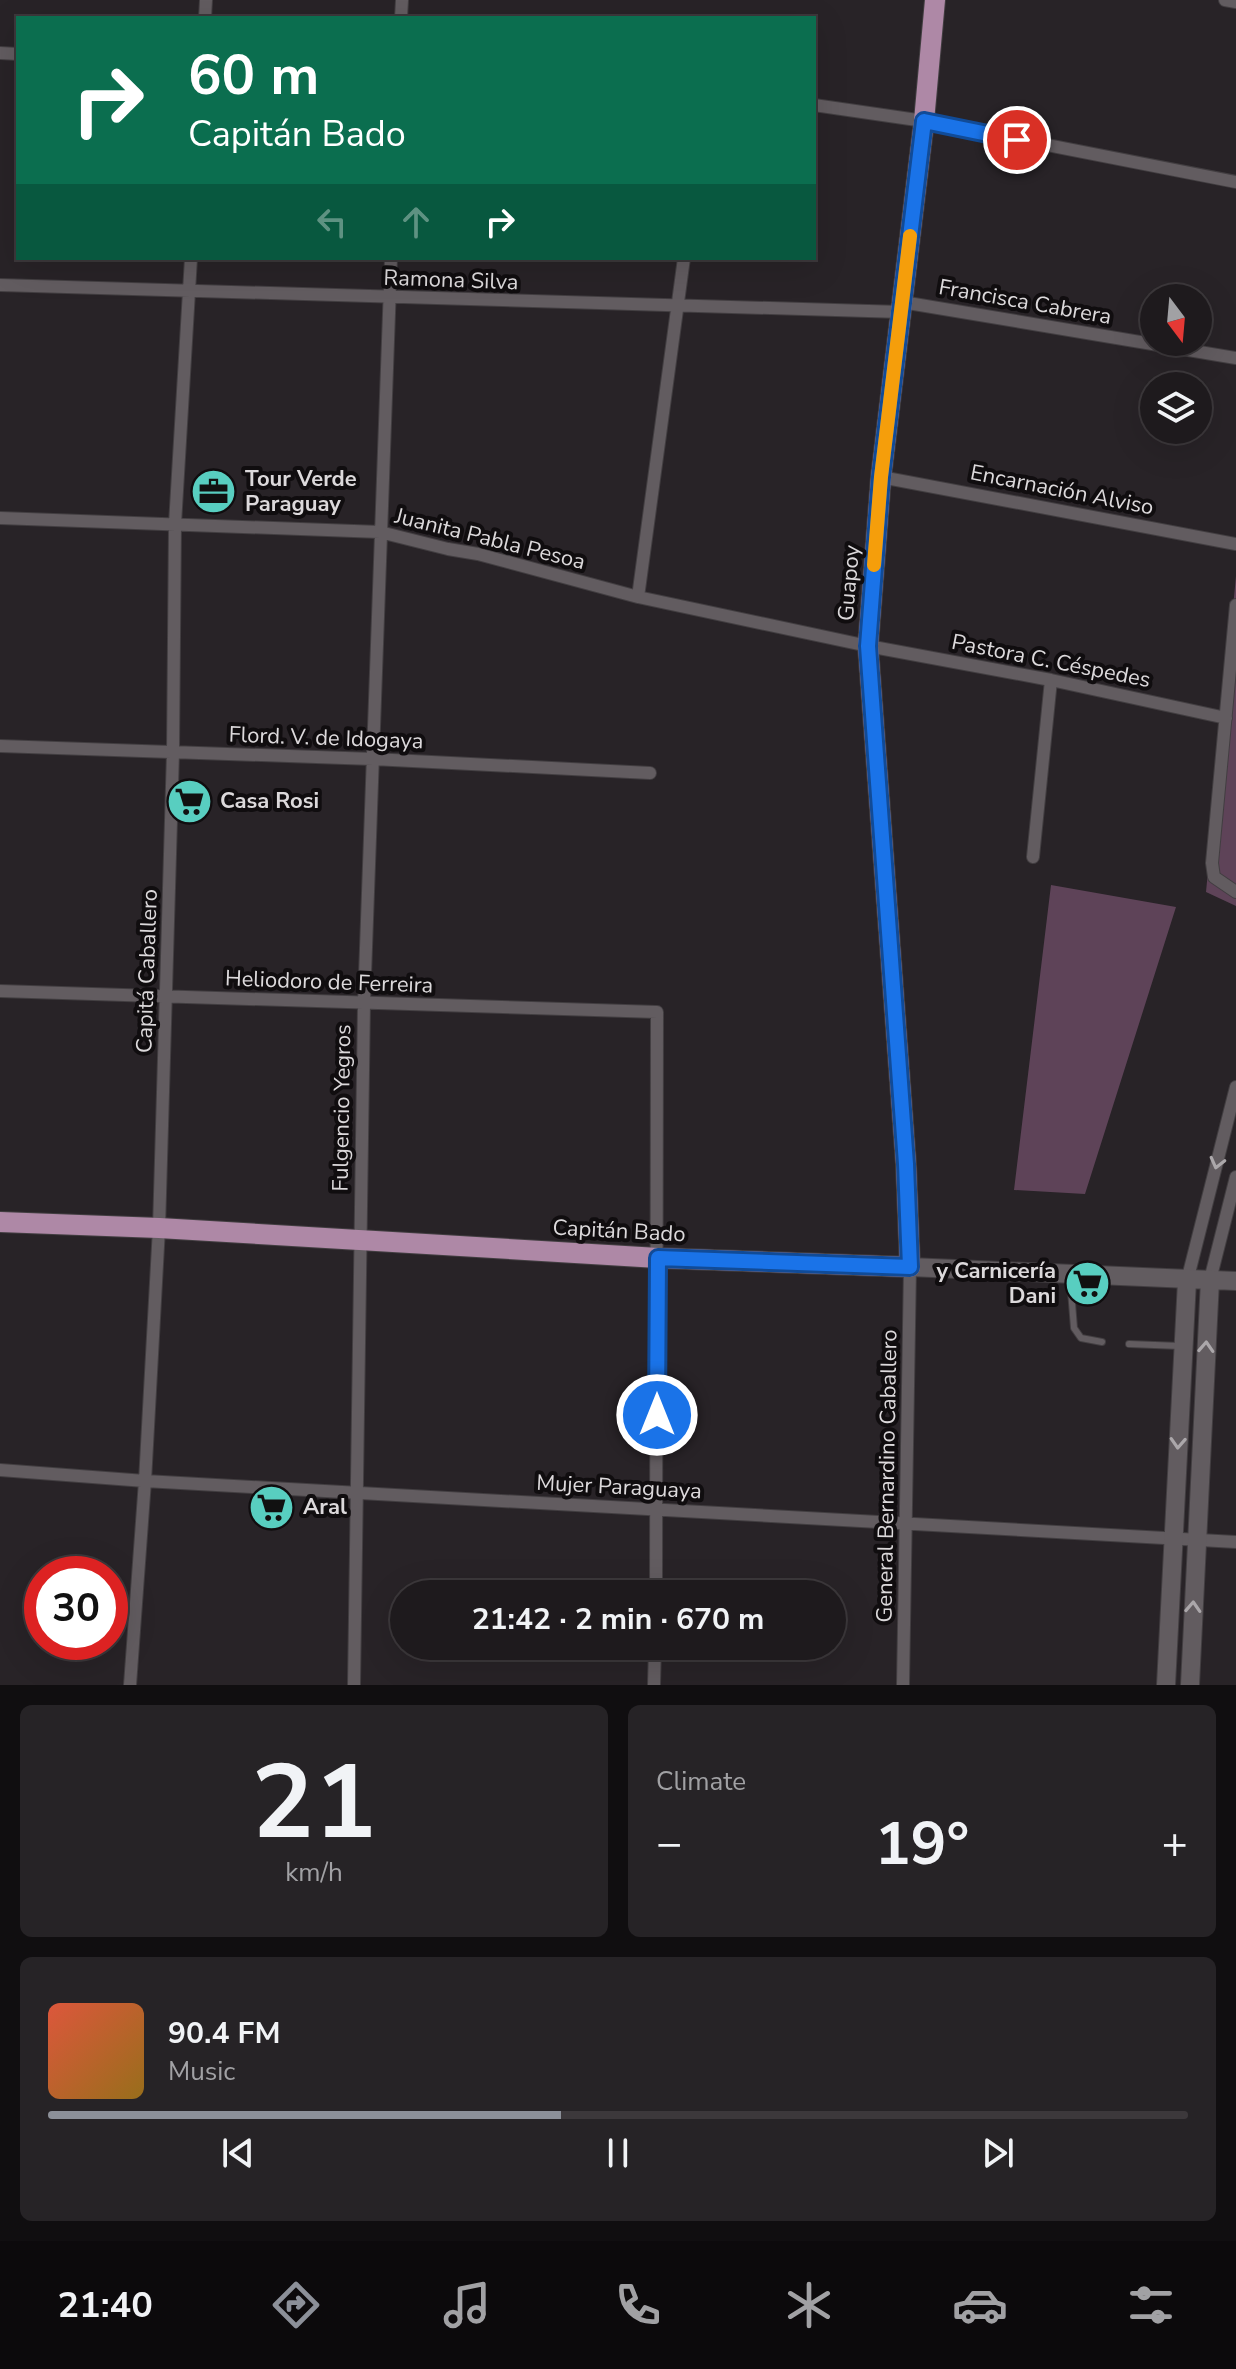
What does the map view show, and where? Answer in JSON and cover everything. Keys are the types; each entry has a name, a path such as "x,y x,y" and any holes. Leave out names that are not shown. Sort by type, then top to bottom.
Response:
{"main road":[{"name":"Guapoy","path":"910,1267 906,1164 868,646 881,477 924,121 935,0"},
{"name":"Capitán Bado","path":"0,1222 159,1228 658,1258 1236,1281"},
{"path":"1190,1685 1210,1280"},
{"path":"1166,1685 1187,1281"}],"street":[{"path":"1225,0 1236,2"},
{"path":"816,105 924,121 1236,182"},
{"name":"Capitá Caballero","path":"130,1685 159,1228 173,752 175,524 191,260"},
{"name":"Fulgencio Yegros","path":"354,1685 364,1003 391,260"},
{"path":"638,597 684,260"},
{"name":"Ramona Silva","path":"0,285 189,289 390,299 679,306 901,307"},
{"name":"Francisca Cabrera","path":"901,307 1236,358"},
{"name":"Encarnación Alviso","path":"881,477 1236,544"},
{"name":"Juanita Pabla Pesoa","path":"0,518 380,532 478,554 638,597 868,646"},
{"path":"1236,605 1212,863 1214,877 1236,892"},
{"name":"Pastora C. Céspedes","path":"868,646 1051,680 1226,718"},
{"path":"1033,857 1051,680"},
{"name":"Flord. V. de Idogaya","path":"0,746 373,759 650,773"},
{"name":"Heliodoro de Ferreira","path":"0,991 657,1012 658,1258"},
{"path":"1187,1281 1235,1094"},
{"path":"1210,1280 1236,1177"},
{"path":"656,1580 658,1258"},
{"name":"General Bernardino Caballero","path":"903,1685 910,1267"},
{"name":"Mujer Paraguaya","path":"0,1470 145,1481 1236,1542"},
{"path":"654,1685 655,1660"}],"lane":[{"path":"1069,1275 1074,1328 1081,1338 1102,1342"},
{"path":"1129,1344 1183,1346"}],"shaded area":[{"path":"1236,576 1236,906 1206,892"},
{"path":"1051,885 1176,907 1085,1194 1014,1190"}],"slow traffic":[{"path":"874,565 881,477 910,236"}],"place":[{"name":"Tour Verde Paraguay","path":"214,492"},
{"name":"Casa Rosi","path":"189,801"},
{"name":"y Carnicería Dani","path":"1087,1284"},
{"name":"Aral","path":"272,1507"}],"route":[{"path":"657,1415 658,1258 910,1267 906,1164 868,646 881,477 924,121 1017,140"}]}
